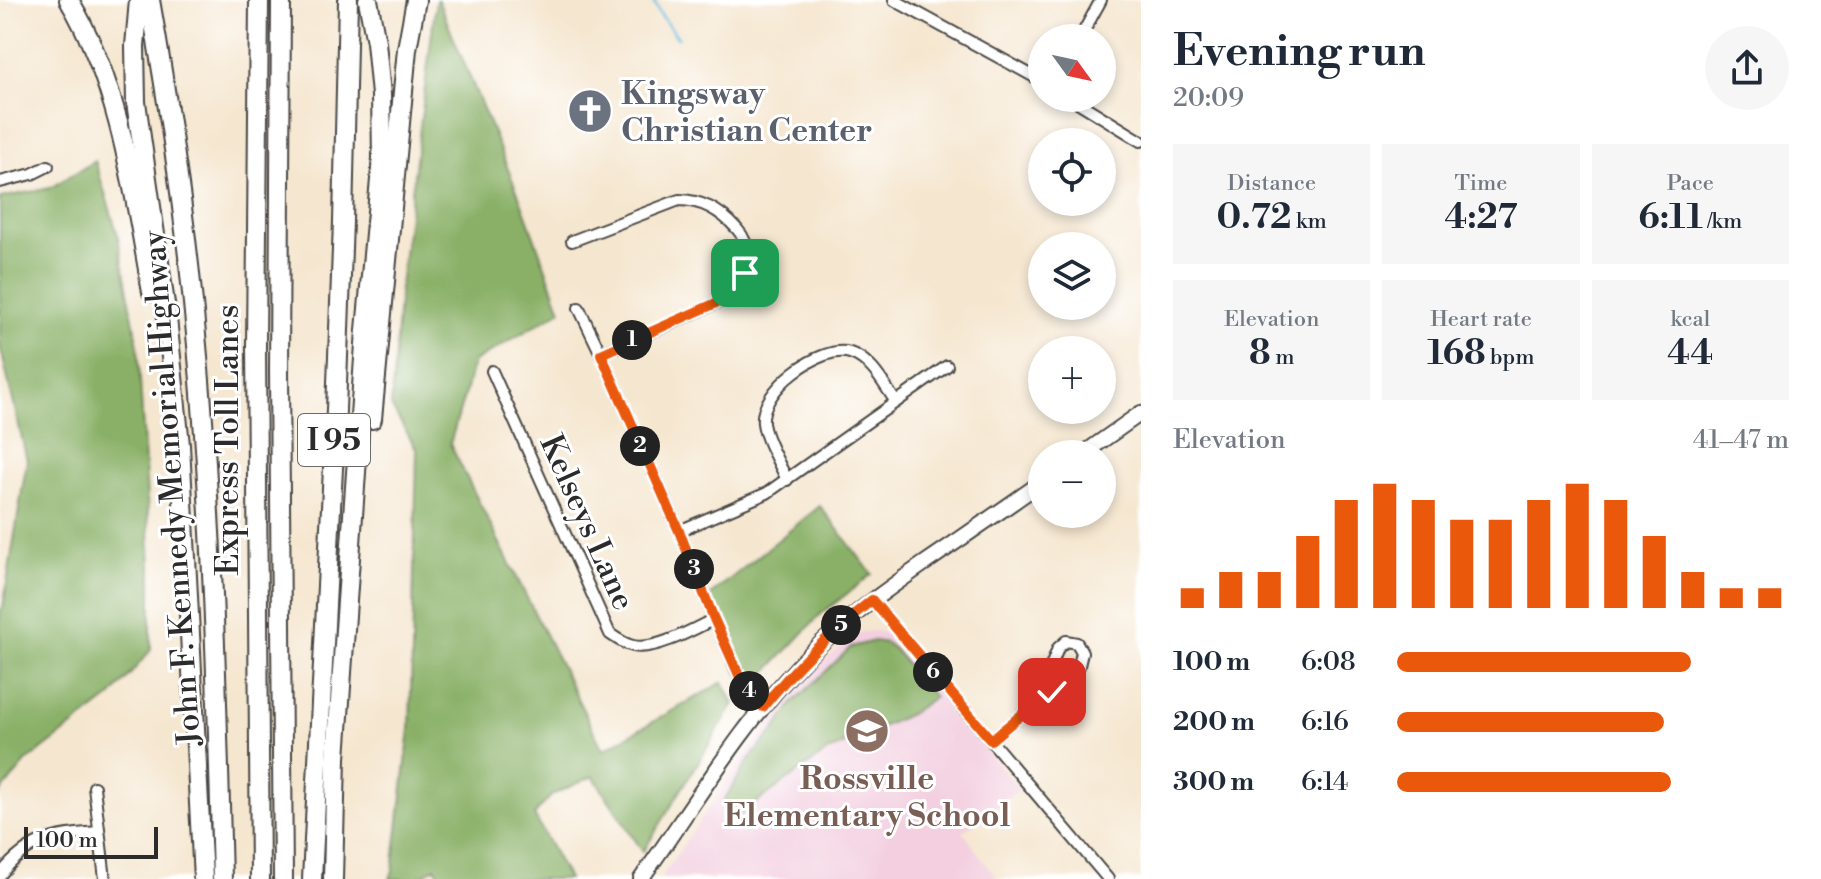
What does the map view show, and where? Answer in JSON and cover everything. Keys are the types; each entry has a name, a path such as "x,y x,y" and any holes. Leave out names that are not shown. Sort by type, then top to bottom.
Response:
{"highway":[{"path":"69,0 102,69 131,181 162,359 185,550"},
{"path":"139,0 135,66 138,122 163,291 183,479 203,879"},
{"name":"John F. Kennedy Memorial Highway","path":"150,0 184,219 201,394 222,879"},
{"name":"Express Toll Lanes","path":"259,0 256,362 260,879"},
{"name":"Express Toll Lanes","path":"281,0 279,437 283,879"},
{"name":"I 95","path":"312,879 336,410 348,0"},
{"path":"333,879 336,758 366,330 381,172 381,95 368,0"},
{"path":"335,832 407,49 416,0"}],"main road":[{"path":"1103,440 1141,413"},
{"path":"641,879 763,707 810,654 872,600 1028,492"}],"street":[{"path":"894,0 1028,73"},
{"path":"1088,24 1101,0"},
{"path":"1094,112 1141,141"},
{"path":"0,182 32,174 48,166"},
{"path":"572,241 679,200 704,203 741,232 747,246 745,273 730,295 601,354"},
{"path":"579,308 679,531 743,684 763,707"},
{"path":"787,480 763,424 763,412 773,391 793,375 820,356 831,352 849,353 869,365 896,402"},
{"path":"679,531 767,493 947,366"},
{"name":"Kelseys Lane","path":"492,371 610,634 622,643 649,647 714,619"},
{"path":"872,600 1108,879"},
{"path":"991,740 1074,675 1082,652 1077,643 1066,641 1058,648 1038,701"},
{"path":"94,787 105,879"},
{"path":"0,875 21,852 37,842 59,836 99,832"}],"shaded area":[{"name":"Rossville Elementary School","path":"861,632 888,634 1019,789 963,832 997,879 660,879 742,759 786,703 823,662"}],"green space":[{"path":"436,0 520,198 561,310 474,362 450,444 603,750 723,682 734,704 643,852 593,776 552,795 534,815 568,879 442,879 435,867 418,879 390,879 410,729 417,450 391,406 400,286"},
{"path":"95,161 117,232 138,345 151,566 151,650 111,697 27,761 0,793 0,611 27,460 0,346 0,198 50,188"},
{"path":"820,506 872,574 821,614 758,681 738,674 708,597"},
{"path":"874,641 886,643 894,649 934,697 910,714 827,752 736,817 722,803 751,757 794,702 851,647"}],"waterway":[{"path":"653,0 678,38"}],"place":[{"name":"Kingsway Christian Center","path":"590,111"},
{"name":"Rossville Elementary School","path":"867,731"}],"route":[{"path":"745,273 730,295 601,354 743,684 763,707 810,654 872,600 991,740 1052,692"}]}
